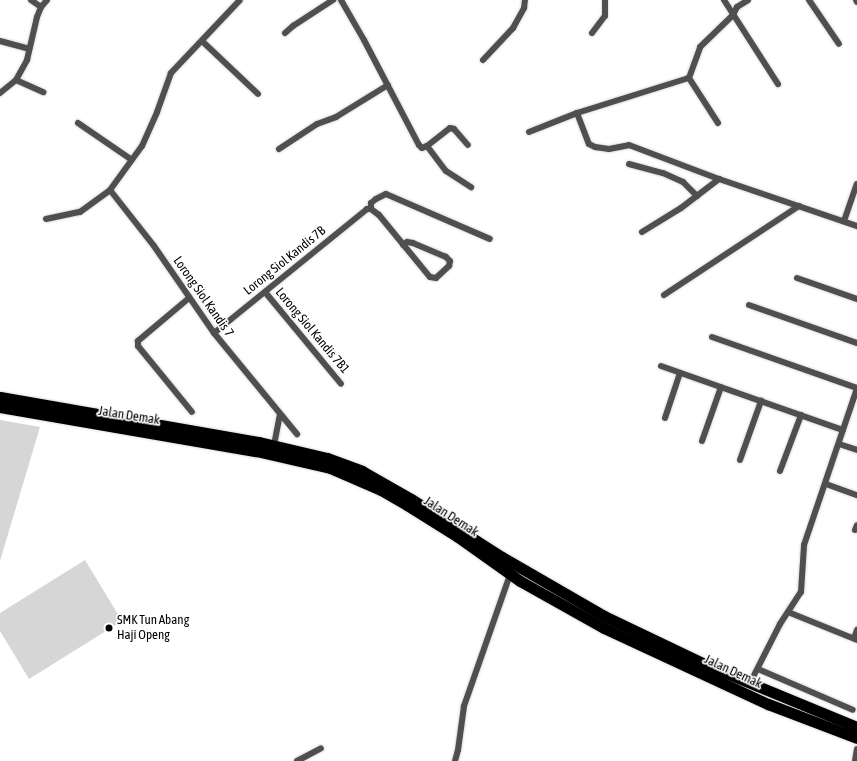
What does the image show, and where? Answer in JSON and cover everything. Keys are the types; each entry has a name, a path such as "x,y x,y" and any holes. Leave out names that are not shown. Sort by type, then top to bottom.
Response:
{"highway":[{"name":"Jalan Demak","path":"0,397 274,445 327,458 362,471 423,506 502,558 583,605 658,643 750,683 857,726"},
{"name":"Jalan Demak","path":"0,407 256,450 330,468 381,490 407,505 458,537 510,574 567,609 604,628 768,704 857,738"}],"street":[{"path":"31,0 41,7"},
{"path":"0,93 16,80 27,60 41,7 46,0"},
{"path":"46,219 80,212 110,190 142,146 157,112 171,73 240,0"},
{"path":"285,33 292,26 333,0"},
{"path":"341,0 419,145 422,148 427,146 450,128 454,129 468,145"},
{"path":"483,60 513,28 524,8 525,0"},
{"path":"592,33 605,16 605,0"},
{"path":"724,0 778,84"},
{"path":"689,78 700,47 733,15 737,7 748,0"},
{"path":"809,0 839,44"},
{"path":"0,41 29,49"},
{"path":"202,41 258,94"},
{"path":"529,132 577,113 689,78"},
{"path":"689,78 718,124"},
{"path":"16,80 43,92"},
{"path":"279,150 318,124 336,117 388,85"},
{"path":"577,113 589,144 595,147 609,149 629,145 719,179 857,226"},
{"path":"78,123 132,160"},
{"path":"427,146 446,171 471,187"},
{"path":"629,164 663,173 682,182 697,196"},
{"path":"642,232 697,196 719,179"},
{"path":"844,221 857,184"},
{"name":"Lorong Siol Kandis 7","path":"110,190 154,246 214,333 297,434"},
{"name":"Lorong Siol Kandis 7B","path":"214,333 367,209 371,209 372,203 376,199 386,194 490,239"},
{"path":"664,295 799,206"},
{"path":"371,209 433,279 450,266 450,261 446,257 414,243 407,242 403,244"},
{"path":"797,278 857,299"},
{"name":"Lorong Siol Kandis 7B1","path":"265,292 342,384"},
{"path":"189,298 138,340 138,346 192,412"},
{"path":"748,305 857,343"},
{"path":"712,337 857,388 855,405 843,430 826,484 804,545 801,592 775,634 750,683"},
{"path":"661,366 843,430"},
{"path":"665,418 680,373"},
{"path":"702,441 721,387"},
{"path":"740,460 761,401"},
{"path":"274,445 280,415"},
{"path":"780,471 802,415"},
{"path":"839,444 857,450"},
{"path":"826,484 857,495"},
{"path":"455,761 464,706 510,574"},
{"path":"788,612 855,639 857,630"},
{"path":"758,669 853,710"},
{"path":"297,761 321,748"},
{"path":"855,761 857,749"}],"shaded area":[{"path":"0,420 40,427 0,561"},
{"path":"85,560 122,621 29,679 0,631 0,613"}],"place":[{"name":"SMK Tun Abang Haji Openg","path":"109,628"}]}
